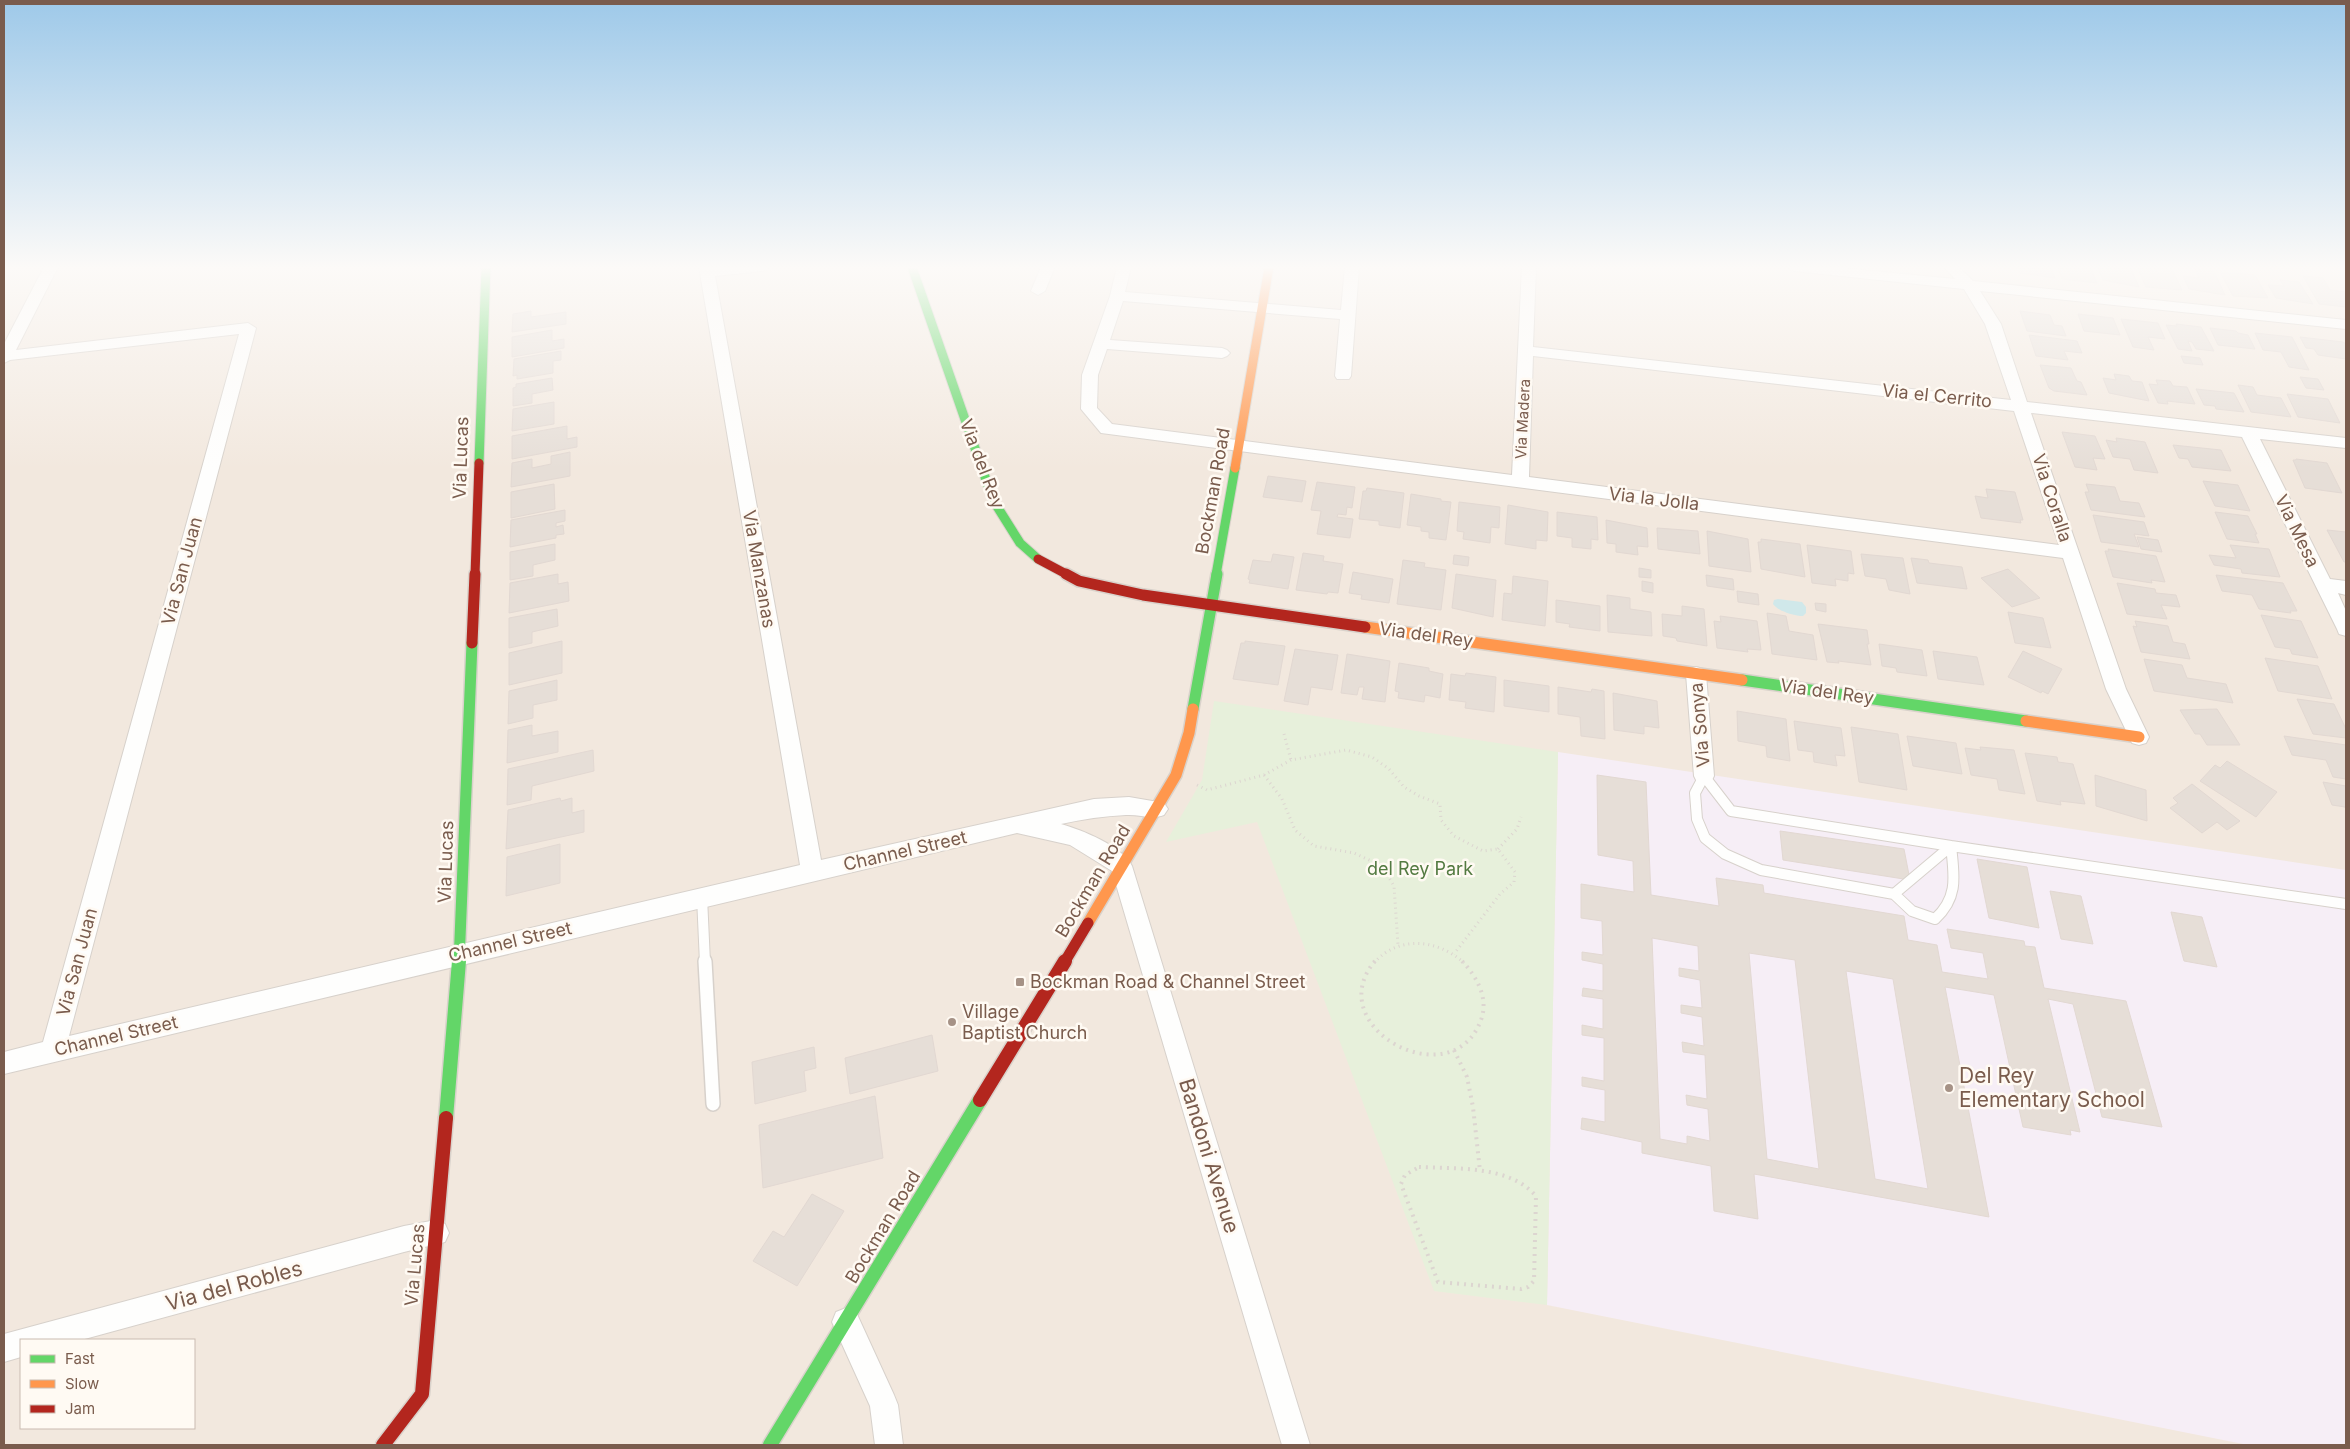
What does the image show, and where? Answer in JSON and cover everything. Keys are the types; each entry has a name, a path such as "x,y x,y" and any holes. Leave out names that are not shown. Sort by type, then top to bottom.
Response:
{"street":[{"path":"4,357 16,335"},
{"name":"Via San Juan","path":"4,357 192,335"},
{"name":"Via San Juan","path":"53,1051 246,335"},
{"name":"Via Lucas","path":"383,1445 422,1394 460,954 483,335"},
{"name":"Via Manzanas","path":"717,335 812,872"},
{"name":"Via del Rey","path":"936,335 993,500 1020,543 1043,562 1079,581 1143,595 2139,737"},
{"name":"Via la Jolla","path":"1104,335 1090,376 1089,409 1107,429 2071,553"},
{"name":"Bockman Road","path":"770,1445 1065,962 1176,775 1189,733 1258,335"},
{"path":"1343,376 1346,335"},
{"name":"Via Madera","path":"1520,482 1527,335"},
{"name":"Via Coralla","path":"1996,335 2116,689 2139,737"},
{"path":"1101,344 1222,353"},
{"name":"Via el Cerrito","path":"1526,351 2021,405 2346,443"},
{"name":"Via Mesa","path":"2248,432 2346,629"},
{"path":"2324,585 2346,588"},
{"name":"Via Sonya","path":"1696,674 1704,776"},
{"name":"Channel Street","path":"4,1063 1017,824 1094,808 1129,806 1157,809"},
{"name":"Channel Street","path":"1017,824 1063,832 1080,838 1121,866"},
{"name":"Bandoni Avenue","path":"1121,866 1296,1445"},
{"name":"Via del Robles","path":"36,1339 404,1239 436,1233"},
{"path":"846,1322 884,1405 889,1445"},
{"path":"4,1348 20,1343"}],"lane":[{"path":"1951,846 1954,889 1947,911 1935,919 1908,911 1894,894 1761,870 1724,854 1705,838 1697,819 1695,793 1704,776 1731,811 1951,846 2346,904"},
{"path":"1894,894 1951,846"},
{"path":"702,897 713,1104"}],"path":[{"path":"1284,734 1291,760"},
{"path":"1176,775 1207,790 1264,775 1291,760 1346,750 1372,758 1390,769 1404,787 1419,796 1440,804 1441,820 1447,829 1461,841 1482,850 1498,848 1515,834 1521,817"},
{"path":"1264,775 1282,799 1295,830 1314,846 1354,853 1382,866 1394,886 1398,945"},
{"path":"1454,954 1500,894 1514,882 1515,872 1498,848"},
{"path":"1422,943 1438,946 1454,954 1467,965 1476,978 1482,993 1484,1008 1481,1023 1473,1036 1454,1050 1430,1055 1413,1053 1396,1047 1382,1037 1371,1024 1363,1010 1360,994 1362,979 1368,966 1378,955 1398,945 1422,943"},
{"path":"1454,1050 1467,1077 1474,1107 1480,1171"},
{"path":"1419,1167 1480,1171 1519,1181 1532,1188 1536,1196 1534,1281 1528,1287 1521,1289 1438,1282 1401,1184 1402,1178 1412,1169 1419,1167"}],"shaded area":[{"path":"4,335 2346,335 2346,1445 4,1445"},
{"name":"Del Rey Elementary School","path":"1558,752 2346,870 2346,1445 2248,1445 1547,1305"}],"green space":[{"name":"del Rey Park","path":"1214,701 1558,752 1547,1305 1434,1291 1257,822 1166,842 1202,780"}],"water":[{"path":"1774,600 1802,602 1806,607 1806,613 1803,616 1799,616 1782,611 1773,604"}],"building":[{"path":"526,335 552,335 552,341 564,339 564,348 512,357 512,337"},
{"path":"2029,335 2077,341 2082,353 2064,351 2068,360 2036,356"},
{"path":"2128,335 2163,335 2165,339 2148,337 2154,350 2133,347"},
{"path":"2171,335 2205,335 2214,351 2196,349 2192,342 2188,341 2192,351 2178,349"},
{"path":"2213,335 2246,335 2255,349 2218,345"},
{"path":"2256,335 2292,337 2309,370 2289,367 2281,352 2263,350"},
{"path":"2300,337 2343,342 2346,344 2346,359 2318,355 2314,349 2306,348"},
{"path":"561,351 561,360 553,361 553,373 517,379 517,375 513,376 514,359"},
{"path":"2181,356 2200,358 2203,365 2184,363"},
{"path":"2040,365 2071,368 2087,395 2054,391 2049,388"},
{"path":"2114,374 2129,376 2132,381 2142,382 2149,401 2109,393 2103,378 2116,380"},
{"path":"2300,377 2318,379 2324,390 2306,388"},
{"path":"552,378 553,390 532,394 532,403 513,406 513,388 516,387 516,384"},
{"path":"2156,380 2170,381 2173,386 2187,387 2195,404 2167,401 2168,404 2158,403 2149,384 2158,385"},
{"path":"2238,385 2253,387 2257,395 2281,398 2291,417 2251,412"},
{"path":"2196,389 2234,393 2244,412 2216,409 2215,406 2204,405"},
{"path":"2287,394 2328,399 2340,423 2298,417"},
{"path":"554,402 554,424 512,431 513,409"},
{"path":"567,426 567,439 577,437 577,447 512,459 512,436"},
{"path":"2062,432 2095,436 2105,459 2093,458 2097,470 2075,467"},
{"path":"2116,438 2145,442 2158,473 2134,470 2130,459 2113,457 2106,440 2117,442"},
{"path":"2173,445 2221,450 2231,471 2192,467 2188,459 2179,458"},
{"path":"570,452 570,476 511,487 512,463 532,459 532,468 551,464 551,456"},
{"path":"2293,460 2327,463 2342,493 2305,488"},
{"path":"1268,476 1306,481 1302,502 1263,497"},
{"path":"2203,481 2238,485 2250,511 2215,506"},
{"path":"1317,482 1355,487 1352,508 1347,507 1346,515 1338,514 1337,517 1353,519 1350,538 1317,534 1321,511 1311,510"},
{"path":"554,484 555,509 511,518 511,492"},
{"path":"2086,484 2115,487 2120,501 2139,503 2145,517 2091,510 2085,492 2089,492"},
{"path":"1367,488 1404,493 1400,528 1379,525 1379,521 1359,519 1363,491 1366,491"},
{"path":"1986,489 2015,492 2023,520 2020,520 2021,523 1981,518 1975,496 1988,498"},
{"path":"1411,494 1451,502 1446,540 1429,538 1429,532 1421,531 1421,527 1407,525"},
{"path":"1459,502 1500,507 1499,528 1491,527 1490,543 1463,539 1464,532 1457,531"},
{"path":"1508,505 1548,512 1547,541 1536,540 1536,549 1505,544"},
{"path":"565,510 565,521 556,523 556,527 563,525 564,534 556,535 556,538 510,547 511,520"},
{"path":"1557,512 1597,517 1598,540 1591,539 1591,549 1572,547 1572,538 1557,536"},
{"path":"2215,512 2248,516 2257,534 2255,534 2259,543 2227,539"},
{"path":"2093,515 2144,522 2149,536 2134,534 2139,547 2101,542"},
{"path":"1606,520 1647,528 1648,547 1637,546 1638,555 1616,552 1616,544 1607,543"},
{"path":"1657,528 1698,531 1700,554 1658,549"},
{"path":"2327,530 2346,532 2346,562 2344,562"},
{"path":"1707,531 1748,539 1751,572 1709,566"},
{"path":"2137,537 2158,540 2162,552 2141,549"},
{"path":"1761,539 1800,544 1805,577 1761,569 1758,542 1761,542"},
{"path":"555,544 555,560 533,565 533,576 510,580 510,552"},
{"path":"1807,545 1851,551 1854,574 1848,573 1848,581 1835,579 1836,586 1812,583"},
{"path":"2230,545 2269,549 2280,577 2242,573 2241,569 2214,565 2209,555 2236,558"},
{"path":"2108,549 2156,556 2165,582 2151,580 2152,583 2113,577 2105,551 2109,551"},
{"path":"1303,553 1324,556 1323,561 1343,564 1338,593 1328,592 1327,594 1296,590"},
{"path":"1273,554 1294,557 1288,589 1249,583 1250,580 1248,579 1253,560 1271,562"},
{"path":"1861,554 1903,558 1910,594 1889,590 1886,579 1865,576"},
{"path":"1454,555 1469,557 1468,566 1453,564"},
{"path":"1911,558 1928,560 1929,563 1962,567 1967,589 1917,583"},
{"path":"1403,560 1425,563 1424,567 1446,570 1441,610 1397,604"},
{"path":"1639,568 1651,570 1651,578 1639,577"},
{"path":"2008,569 2040,598 2012,607 1981,578"},
{"path":"1353,572 1393,579 1389,603 1361,599 1362,595 1349,593"},
{"path":"558,574 558,584 568,582 569,601 509,613 510,583"},
{"path":"1456,574 1496,580 1493,617 1452,608"},
{"path":"1706,575 1733,579 1734,590 1707,586"},
{"path":"2216,575 2283,583 2297,611 2290,611 2291,613 2259,609 2252,595 2222,591"},
{"path":"1513,576 1548,581 1545,626 1502,620 1504,593 1512,594"},
{"path":"1642,581 1653,583 1653,593 1642,591"},
{"path":"2117,583 2155,589 2156,593 2176,595 2180,607 2161,605 2167,619 2127,614"},
{"path":"1737,591 1758,594 1759,605 1738,602"},
{"path":"1607,595 1630,598 1630,609 1651,612 1652,636 1608,632"},
{"path":"1556,600 1600,606 1600,631 1569,627 1570,624 1556,622"},
{"path":"1815,603 1826,604 1826,612 1816,610"},
{"path":"1682,606 1704,609 1707,646 1677,641 1676,638 1663,636 1662,614 1682,616"},
{"path":"557,609 558,626 532,632 532,643 509,648 509,618"},
{"path":"2008,612 2043,618 2051,648 2015,643"},
{"path":"1767,613 1786,616 1789,631 1813,635 1817,660 1772,654"},
{"path":"2261,615 2301,621 2318,658 2292,654 2290,649 2275,647"},
{"path":"1720,616 1757,621 1761,650 1747,649 1748,652 1717,648 1714,621 1721,622"},
{"path":"2135,621 2168,626 2173,642 2185,644 2190,659 2141,652 2133,626 2137,627"},
{"path":"1818,624 1867,630 1869,644 1867,644 1871,665 1838,661 1839,663 1827,662"},
{"path":"562,641 562,673 509,685 509,653"},
{"path":"1245,641 1285,646 1278,685 1233,679 1241,643 1245,643"},
{"path":"1879,644 1922,650 1927,676 1897,672 1896,668 1882,666"},
{"path":"1295,649 1338,655 1332,690 1311,687 1308,705 1284,701"},
{"path":"1933,651 1977,657 1984,685 1938,679"},
{"path":"2023,651 2062,669 2048,694 2042,691 2041,693 2008,677"},
{"path":"1347,654 1390,661 1385,702 1362,699 1364,687 1359,687 1357,695 1341,693"},
{"path":"2265,658 2318,666 2332,699 2278,691"},
{"path":"2144,659 2182,665 2187,678 2226,684 2233,703 2154,691"},
{"path":"1399,663 1429,668 1429,671 1443,674 1440,698 1425,695 1424,702 1398,698 1399,692 1395,691"},
{"path":"1466,673 1496,677 1494,712 1465,708 1466,702 1449,700 1451,674 1465,676"},
{"path":"557,680 557,700 533,705 533,718 508,724 509,691"},
{"path":"1504,680 1549,686 1549,712 1504,706"},
{"path":"1558,687 1591,692 1592,689 1604,691 1605,739 1581,736 1580,717 1558,714"},
{"path":"1613,693 1657,701 1659,728 1644,726 1644,734 1614,730"},
{"path":"2297,699 2334,704 2346,729 2346,738 2313,734"},
{"path":"2217,709 2240,745 2207,745 2200,734 2195,734 2180,710"},
{"path":"1737,711 1786,719 1790,761 1767,757 1766,746 1738,741"},
{"path":"1794,721 1841,728 1845,756 1835,755 1837,766 1814,762 1813,752 1798,750"},
{"path":"532,725 532,736 558,731 558,752 507,763 508,730"},
{"path":"1851,727 1898,734 1907,790 1859,782"},
{"path":"1907,736 1956,743 1962,774 1913,766"},
{"path":"2284,736 2346,745 2346,779 2333,777 2326,760 2292,755"},
{"path":"1980,747 2014,750 2025,794 1999,790 1997,779 1971,775 1965,748 1981,750"},
{"path":"593,750 594,771 532,786 531,800 507,805 508,769"},
{"path":"2025,753 2057,757 2058,762 2073,764 2085,804 2060,801 2061,805 2037,801"},
{"path":"2227,761 2277,792 2256,817 2200,781 2215,765 2220,768"},
{"path":"1597,775 1646,782 1651,895 1719,906 1716,878 1763,885 1764,893 1904,916 1908,940 1937,945 1942,972 1988,979 1983,953 1951,948 1947,929 2024,941 2025,946 2035,947 2044,988 2126,1001 2162,1127 2102,1117 2073,1004 2048,999 2080,1132 2070,1130 2071,1135 2023,1127 1994,995 1945,987 1989,1217 1754,1174 1758,1219 1714,1211 1711,1166 1642,1153 1642,1142 1581,1129 1582,1118 1605,1122 1605,1090 1582,1086 1582,1077 1604,1081 1604,1038 1582,1035 1582,1025 1603,1029 1603,999 1582,996 1583,988 1603,991 1603,964 1582,960 1582,952 1603,955 1602,921 1581,918 1581,884 1634,892 1633,861 1598,855","holes":["1652,938 1698,946 1699,971 1679,968 1679,976 1700,980 1702,1008 1681,1005 1681,1013 1702,1017 1704,1046 1682,1042 1683,1052 1705,1055 1707,1099 1686,1095 1687,1105 1708,1109 1710,1141 1687,1136 1687,1144 1660,1139","1749,953 1795,960 1819,1169 1767,1159","1846,971 1893,979 1928,1189 1875,1179"]},
{"path":"2095,775 2146,790 2147,821 2096,806"},
{"path":"2323,782 2346,786 2346,810 2345,807 2332,805"},
{"path":"2192,784 2240,821 2227,830 2217,822 2202,833 2170,808 2178,803 2173,798"},
{"path":"560,798 561,801 572,798 572,813 584,810 584,832 506,849 508,810"},
{"path":"1780,831 1904,849 1910,880 1783,860"},
{"path":"560,844 560,883 506,896 507,857"},
{"path":"1977,859 2027,867 2039,928 1989,918"},
{"path":"2050,891 2081,896 2093,944 2061,939"},
{"path":"2171,912 2202,917 2217,967 2184,961"},
{"path":"932,1035 938,1071 850,1094 845,1058"},
{"path":"814,1047 816,1068 804,1071 806,1091 755,1104 752,1062"},
{"path":"875,1096 883,1158 763,1188 759,1125"},
{"path":"812,1194 844,1211 797,1286 753,1261 773,1231 784,1237"}],"traffic: fast":[{"path":"479,463 484,335"},
{"path":"936,335 993,500 1020,543 1038,559"},
{"path":"1193,709 1235,468"},
{"path":"446,1118 460,954 472,643"},
{"path":"1742,680 2026,721"},
{"path":"770,1445 980,1100"}],"traffic: slow":[{"path":"1235,468 1258,335"},
{"path":"1365,627 1742,680"},
{"path":"1088,923 1176,775 1189,733 1193,709"},
{"path":"2026,721 2139,737"}],"traffic: jam":[{"path":"472,643 479,463"},
{"path":"1038,559 1079,581 1143,595 1365,627"},
{"path":"980,1100 1088,923"},
{"path":"383,1445 422,1394 446,1118"}],"place":[{"name":"Bockman Road & Channel Street","path":"1020,982"},
{"name":"Village Baptist Church","path":"952,1022"},
{"name":"Del Rey Elementary School","path":"1949,1088"}]}
